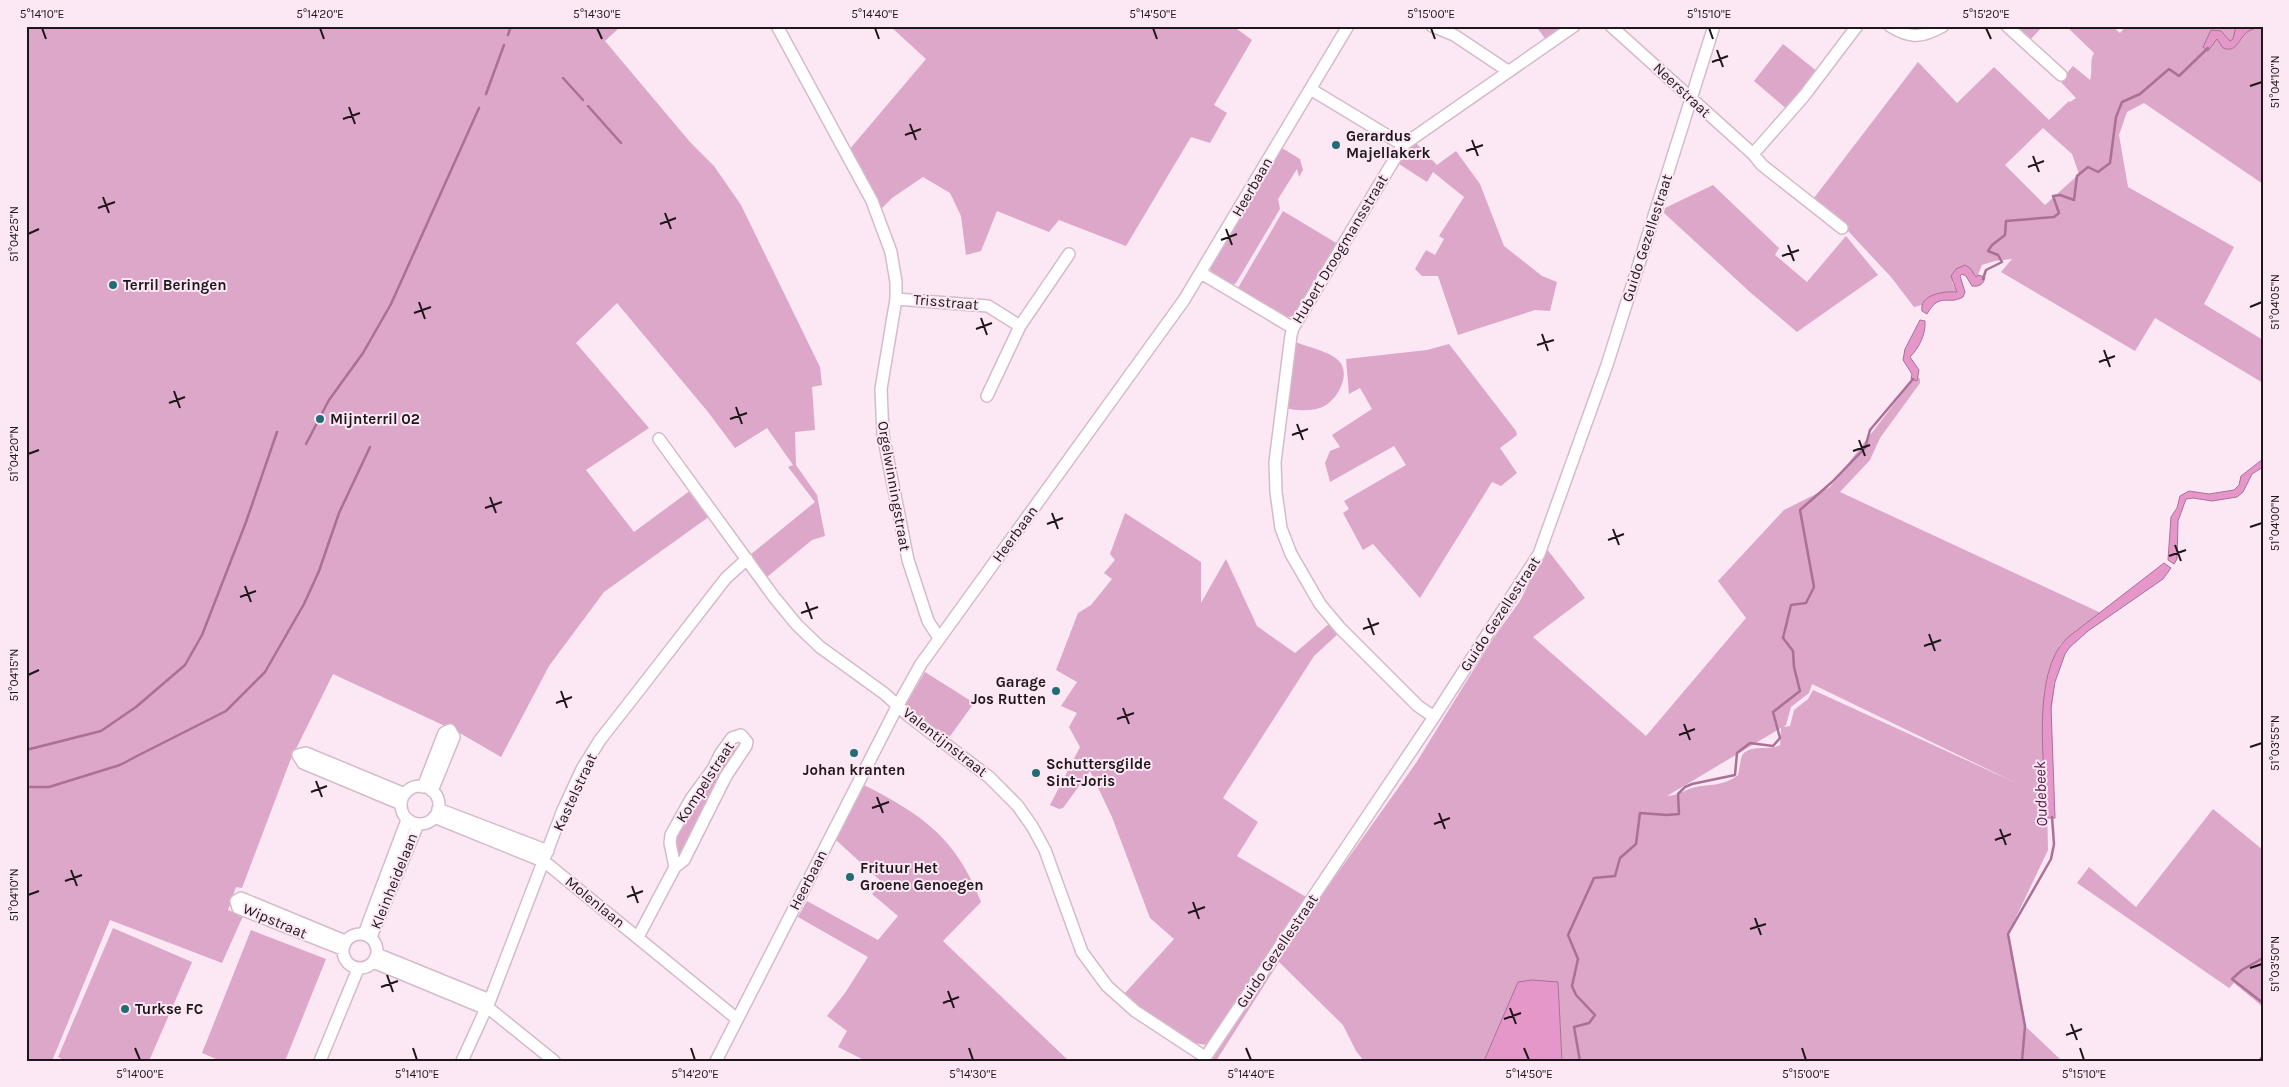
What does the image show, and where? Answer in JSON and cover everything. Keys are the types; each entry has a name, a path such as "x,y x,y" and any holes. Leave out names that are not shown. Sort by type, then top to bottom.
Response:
{"street":[{"name":"Orgelwinningstraat","path":"777,26 878,211 892,252 896,299 881,389 883,434 908,560 928,621 940,638"},
{"name":"Heerbaan","path":"716,1061 898,705 921,664 1171,319 1312,90 1348,26"},
{"path":"1432,26 1454,35 1508,72"},
{"name":"Hubert Droogmansstraat","path":"1434,717 1418,706 1347,635 1320,604 1292,554 1281,528 1276,492 1275,462 1288,351 1293,328 1403,145 1574,26"},
{"name":"Neerstraat","path":"1611,26 1753,154 1762,165 1842,228"},
{"name":"Guido Gezellestraat","path":"1204,1059 1434,717 1539,554 1607,365 1714,26"},
{"path":"1753,154 1804,96 1857,26"},
{"path":"1890,26 1908,36 1924,35 1943,26"},
{"path":"2007,26 2061,75"},
{"path":"1312,90 1403,145"},
{"path":"987,396 1020,326 1069,254"},
{"path":"1201,273 1293,328"},
{"name":"Trisstraat","path":"896,299 988,306 1020,326"},
{"name":"Valentijnstraat","path":"658,439 786,612 808,636 998,785 1025,815 1045,850 1082,952 1107,986 1135,1011 1204,1059"},
{"name":"Kastelstraat","path":"462,1061 487,1005 547,856 563,810 582,769 600,740 726,578 746,559"},
{"name":"Kompelstraat","path":"638,937 675,867 684,860 726,776 746,746 747,742 741,735 732,738 720,753 713,769 691,799 671,835 670,844 675,867"},
{"path":"306,753 403,799 302,762 298,755 306,753"},
{"path":"403,799 415,787 427,789 438,801 436,813"},
{"name":"Kleinheidelaan","path":"403,799 401,810 412,822"},
{"name":"Molenlaan","path":"436,813 547,856 638,937 737,1019"},
{"name":"Kleinheidelaan","path":"412,822 430,821 436,813"},
{"name":"Kleinheidelaan","path":"368,936 412,822"},
{"name":"Wipstraat","path":"241,898 344,945 238,908 236,901 241,898"},
{"path":"355,935 368,936 377,948 375,958 369,966 358,969 346,962 344,945 355,935"},
{"path":"375,958 487,1005 554,1061"},
{"path":"320,1061 358,969"}],"shaded area":[{"path":"26,26 621,26 605,41 690,142 714,166 741,205 820,367 822,385 812,387 815,430 795,432 796,465 817,495 825,536 812,540 767,577 750,555 815,502 788,467 793,465 767,428 735,448 708,412 617,303 576,343 649,428 586,470 634,532 691,490 710,516 604,592 549,666 501,757 458,732 333,674 290,761 242,888 236,887 228,910 243,916 222,963 110,920 52,1061 26,1061"},
{"path":"890,26 1233,26 1252,40 1214,105 1227,113 1210,143 1191,137 1126,246 1059,220 1049,232 997,211 981,251 966,255 961,216 950,193 923,177 892,198 881,209 849,150 926,59"},
{"path":"1536,26 1565,26 1546,40"},
{"path":"2012,26 2043,26 2029,41"},
{"path":"2066,26 2112,26 2120,33 2126,26 2263,26 2263,184 2144,103 2127,112 2119,135 2128,187 2234,247 2204,304 2263,340 2263,383 2155,318 2135,351 2001,272 2012,259 1982,265 1977,277 1965,265 1952,282 1957,292 1925,301 1922,305 1914,307 1891,277 1849,232 1844,223 1814,198 1918,62 1957,103 1994,67 2049,120 2069,101 2076,98 2060,81 2073,66 2090,80 2094,53","holes":["2043,128 2072,154 2079,174 2045,205 2005,165"]},
{"path":"2236,26 2260,26 2246,33 2234,48 2223,48 2217,39 2208,51 2203,47 2211,30 2221,31 2230,41 2233,39"},
{"path":"1783,44 1818,72 1788,110 1754,81"},
{"path":"1415,142 1437,165 1456,151 1480,184 1504,246 1542,276 1557,282 1550,311 1535,310 1458,335 1438,276 1422,276 1415,269 1426,250 1435,255 1444,239 1439,236 1464,197 1433,172 1427,182 1399,164"},
{"path":"1282,148 1300,159 1303,170 1299,177 1297,169 1278,199 1280,209 1236,283 1231,286 1212,274 1210,269"},
{"path":"1713,185 1779,248 1775,255 1807,282 1846,236 1878,275 1797,332 1751,293 1664,213 1665,208"},
{"path":"1283,211 1338,244 1297,311 1293,316 1284,318 1238,288"},
{"path":"1965,265 1970,268 1976,277 1978,275 1985,277 1982,283 1972,286 1966,276 1962,274 1960,276 1965,292 1963,297 1940,301 1927,314 1922,311 1922,305 1929,297 1940,293 1957,292 1951,276 1956,269"},
{"path":"1920,320 1925,321 1923,336 1910,357 1919,370 1917,381 1911,379 1912,374 1903,360 1905,349"},
{"path":"1295,342 1329,354 1338,360 1342,366 1344,373 1341,387 1332,400 1320,408 1294,410 1286,408"},
{"path":"1449,344 1516,431 1517,435 1500,448 1517,473 1501,486 1492,482 1420,598 1373,544 1363,550 1343,513 1349,509 1344,501 1406,465 1394,446 1330,482 1325,463 1330,451 1340,447 1332,435 1372,409 1360,388 1349,394 1346,359 1427,350"},
{"path":"1911,371 1920,379 1920,383 1880,438 1870,460 1840,492 2101,613 2059,646 2051,716 2053,760 2042,763 2047,802 2048,850 2008,934 2025,1026 2062,1061 1562,1061 1558,983 1518,983 1484,1061 1364,1061 1356,1051 1343,1025 1279,962 1216,1061 1211,1061 1285,947 1416,763 1492,640 1520,601 1546,548 1585,598 1533,637 1646,736 1746,618 1718,581 1784,510 1830,487 1914,378","holes":["1812,684 2014,782 1813,690 1808,699 1794,710 1790,726 1784,727 1791,707 1809,693","1781,728 1780,745 1747,751 1741,759 1738,775 1732,779 1720,784 1695,787 1667,796"]},
{"path":"2263,459 2263,467 2252,474 2243,492 2237,497 2212,501 2193,498 2186,499 2178,521 2177,559 2174,564 2168,560 2171,517 2177,508 2180,496 2189,491 2209,494 2234,490 2239,485 2241,476"},
{"path":"1125,513 1201,562 1201,603 1226,559 1257,626 1295,653 1330,623 1339,633 1314,656 1223,798 1258,822 1237,856 1306,897 1207,1045 1193,1043 1126,1000 1125,993 1174,939 1150,918 1112,817 1090,771 1063,808 1059,809 1050,805 1080,747 1069,727 1077,713 1061,706 1077,682 1056,670 1078,613 1091,605 1112,579 1104,573 1115,560 1110,554"},
{"path":"2164,563 2171,568 2163,579 2088,631 2065,654 2055,682 2051,707 2055,818 2047,818 2042,723 2048,674 2055,654 2067,638"},
{"path":"925,672 974,703 948,739 905,706"},
{"path":"731,745 735,745 739,749 681,859 676,855 673,839"},
{"path":"864,785 920,818 949,845 971,880 981,902 943,941 1069,1061 866,1061 838,1047 847,1031 827,1016 845,993 868,957 798,917 807,901 878,940 898,916 872,894 883,883 836,840"},
{"path":"2213,809 2263,850 2263,1007 2234,983 2229,988 2077,883 2089,867 2136,907"},
{"name":"Turkse FC","path":"113,928 192,962 149,1061 66,1061 58,1057"},
{"path":"251,930 326,959 285,1061 221,1061 202,1053"},
{"path":"1532,980 1558,982 1562,1061 1484,1061 1518,982"}],"waterway":[{"path":"508,35 511,26"},
{"path":"486,94 504,45"},
{"path":"1983,279 1986,270 2002,262 1998,255 1988,251 1992,245 2005,235 2006,221 2054,217 2059,213 2053,196 2060,195 2074,200 2077,176 2088,167 2098,172 2110,163 2116,117 2122,102 2140,94 2169,69 2179,76 2208,48"},
{"path":"563,78 583,100"},
{"path":"588,106 621,143"},
{"path":"306,444 329,400 363,353 391,304 479,108"},
{"path":"1580,1061 1574,1027 1589,1023 1595,1015 1576,995 1572,986 1578,959 1568,935 1594,878 1615,876 1620,858 1636,844 1640,813 1679,814 1678,794 1685,787 1735,775 1737,753 1750,743 1773,746 1780,738 1773,712 1800,691 1794,667 1793,651 1783,638 1791,605 1806,603 1814,587 1800,510 1832,482 1865,448 1870,430 1913,379"},
{"path":"26,750 101,731 136,707 185,665 202,635 246,522 277,432"},
{"path":"26,787 49,787 120,765 226,711 265,672 304,604 319,571 339,513 370,447"},
{"name":"Oudebeek","path":"2022,1061 2025,1026 2008,934 2051,859 2054,844 2052,817"},
{"path":"2263,958 2242,970 2232,979 2263,1003"},
{"path":"2259,1061 2263,1056"}],"place":[{"name":"Gerardus Majellakerk","path":"1336,145"},
{"name":"Terril Beringen","path":"113,285"},
{"name":"Mijnterril 02","path":"320,419"},
{"name":"Garage Jos Rutten","path":"1056,691"},
{"name":"Johan kranten","path":"854,753"},
{"name":"Schuttersgilde Sint-Joris","path":"1036,773"},
{"name":"Frituur Het Groene Genoegen","path":"850,877"},
{"name":"Turkse FC","path":"125,1009"}]}
